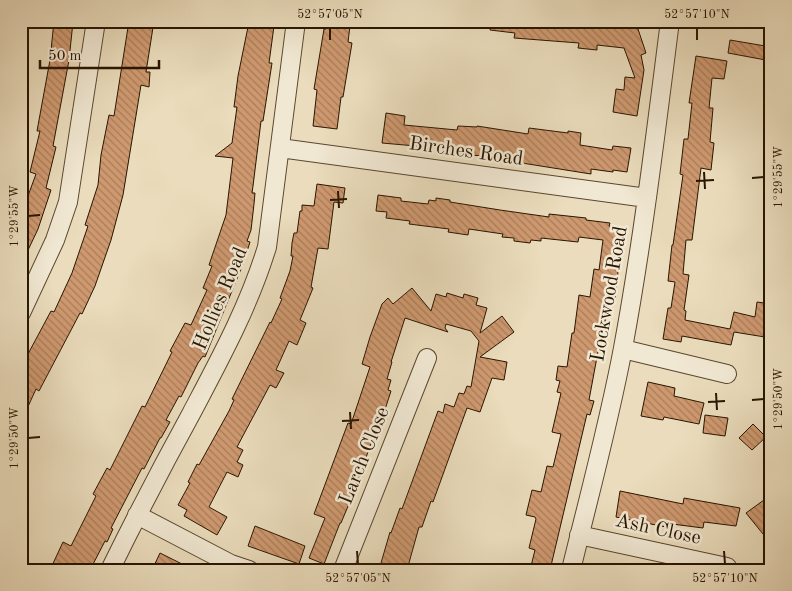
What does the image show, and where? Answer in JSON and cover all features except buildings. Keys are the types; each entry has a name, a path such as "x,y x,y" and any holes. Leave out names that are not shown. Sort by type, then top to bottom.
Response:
{"street":[{"path":"21,313 54,240 68,202 96,21"},
{"name":"Hollies Road","path":"110,570 137,515 224,352 247,304 267,247 296,21"},
{"name":"Lockwood Road","path":"571,570 609,418 623,349 640,250 670,21"},
{"name":"Birches Road","path":"280,148 647,198"},
{"path":"623,349 728,374"},
{"name":"Larch Close","path":"343,570 427,358"},
{"path":"137,515 231,564 249,570"},
{"name":"Ash Close","path":"579,536 727,567"}]}
